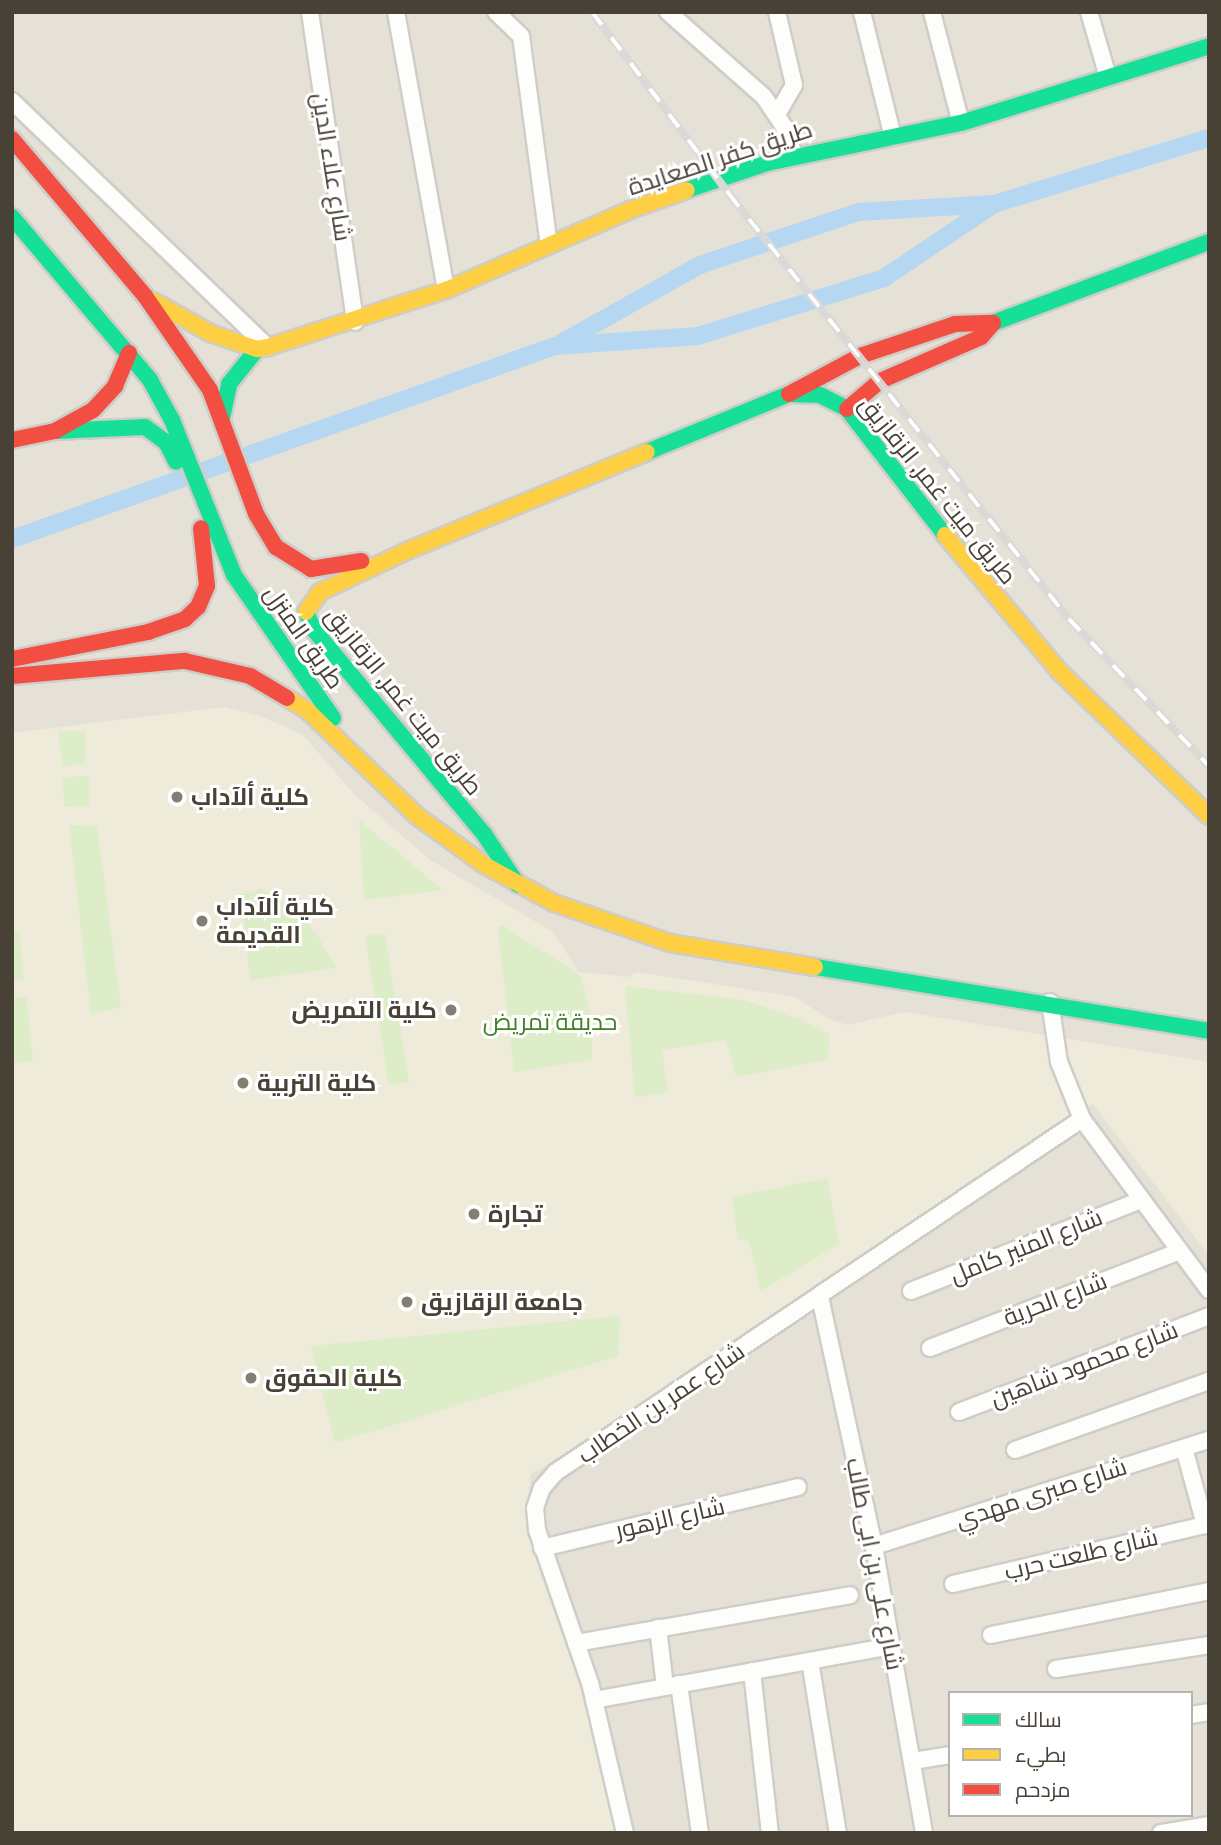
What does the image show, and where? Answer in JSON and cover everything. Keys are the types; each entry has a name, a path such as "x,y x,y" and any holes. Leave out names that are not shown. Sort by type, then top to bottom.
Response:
{"main road":[{"name":"طريق كفر الصعايدة","path":"262,348 355,322 446,290 651,202 794,155 961,123 1209,46"},
{"path":"12,139 145,296 210,390 222,418"},
{"path":"12,217 130,353 164,403 172,440 208,530 207,586 198,607 185,619 148,632 12,659"},
{"path":"789,394 860,356 955,324 993,323 1209,242"},
{"path":"145,296 198,328 262,348 229,384 222,418"},
{"path":"847,409 880,381 981,337 993,323"},
{"path":"55,431 93,411 115,386 130,353"},
{"name":"طريق ميت غمر, الزقازيق","path":"518,885 484,834 305,615 320,592 409,550 789,394 820,395 847,409 1043,654 1141,755 1209,816"},
{"name":"طريق ميت غمر, الزقازيق","path":"222,418 256,514 276,547 311,569 333,568 409,550"},
{"path":"12,440 55,431 136,425 172,440"},
{"name":"طريق المنزل","path":"208,530 249,599 367,768"},
{"path":"12,676 158,661 229,669 289,697 367,768"},
{"name":"طريق ميت غمر, الزقازيق","path":"367,768 449,841 518,885 554,903 670,943 1050,1002 1209,1031"}],"street":[{"name":"شارع علاء الدين","path":"310,12 355,322"},
{"path":"396,12 446,290"},
{"path":"496,12 520,36 549,245"},
{"path":"668,12 746,80 777,114 794,155"},
{"path":"777,12 794,85 777,114"},
{"path":"862,12 893,137"},
{"path":"932,12 961,123"},
{"path":"1089,12 1108,77"},
{"path":"12,101 262,348"},
{"path":"1050,1002 1059,1062 1082,1119 1209,1290"},
{"name":"شارع عمر بن الخطاب","path":"625,1833 594,1700 542,1548 535,1508 548,1479 1082,1119"},
{"name":"شارع المنير كامل","path":"911,1291 1141,1200"},
{"name":"شارع الحرية","path":"930,1348 1180,1251"},
{"name":"شارع على بن ابى طالب","path":"820,1297 874,1546 924,1833"},
{"name":"شارع محمود شاهين","path":"959,1412 1209,1316"},
{"path":"1014,1450 1209,1381"},
{"name":"شارع صبرى مهدي","path":"874,1546 1209,1440"},
{"path":"1184,1448 1207,1525"},
{"name":"شارع الزهور","path":"542,1548 798,1487"},
{"name":"شارع طلعت حرب","path":"953,1584 1207,1525"},
{"path":"991,1635 1209,1591"},
{"path":"576,1643 850,1595"},
{"path":"658,1628 700,1833"},
{"path":"1056,1669 1209,1645"},
{"path":"594,1700 892,1646"},
{"path":"810,1661 838,1833"},
{"path":"752,1671 770,1833"},
{"path":"913,1761 948,1755"},
{"path":"1161,1833 1209,1825"}],"shaded area":[{"path":"12,12 1209,12 1209,1833 12,1833"},
{"name":"جامعة الزقازيق","path":"225,707 260,716 302,734 354,794 430,860 553,932 579,972 628,977 637,972 795,997 829,1019 848,1025 904,1012 1209,1062 1209,1255 1093,1104 650,1404 531,1474 527,1516 540,1573 579,1672 618,1833 12,1833 12,733"}],"green space":[{"path":"58,731 85,731 86,763 63,767"},
{"path":"89,776 90,806 64,807 63,777"},
{"path":"359,820 443,890 364,900"},
{"path":"69,825 97,826 121,1007 91,1015"},
{"path":"261,889 297,912 318,936 336,968 250,980 241,894"},
{"name":"حديقة تمريض","path":"502,925 580,975 591,1015 592,1060 514,1072 498,928"},
{"path":"19,932 24,979 12,981 12,933"},
{"path":"385,933 409,1082 389,1085 365,936"},
{"path":"625,986 745,1000 799,1019 829,1034 828,1060 736,1077 726,1040 662,1050 668,1093 635,1097"},
{"path":"26,997 33,1061 12,1064 12,998"},
{"path":"827,1178 839,1244 761,1291 749,1241 738,1239 732,1197"},
{"path":"620,1316 618,1356 335,1443 311,1346"}],"waterway":[{"path":"12,539 555,346 698,336 884,278 994,204 1209,138"},
{"path":"561,343 700,265 858,212 994,204"}],"railway":[{"path":"592,12 729,194 1069,619 1209,766"}],"traffic: fast":[{"path":"687,190 767,163 961,123 1209,46"},
{"path":"12,217 150,380 172,420 234,575 333,718"},
{"path":"993,323 1209,242"},
{"path":"222,418 229,384 257,349"},
{"path":"647,452 789,394 820,395 847,409 945,535"},
{"path":"55,431 145,427 166,442 176,462"},
{"path":"306,612 314,630 484,834 518,885"},
{"path":"815,967 1209,1031"}],"traffic: slow":[{"path":"153,301 210,333 257,349 268,347 446,290 630,210 687,190"},
{"path":"306,612 320,592 409,550 647,452"},
{"path":"945,535 1059,671 1209,816"},
{"path":"287,698 307,710 417,816 483,864 554,903 670,943 815,967"}],"traffic: jam":[{"path":"12,139 145,296 210,390 256,514 276,547 311,569 361,561"},
{"path":"789,394 860,356 955,324 993,323"},
{"path":"847,409 880,381 981,337 993,323"},
{"path":"12,440 55,431 93,410 115,386 129,353"},
{"path":"12,659 148,632 185,619 198,607 207,586 201,528"},
{"path":"12,676 185,661 250,676 287,698"}],"place":[{"name":"كلية ألآداب","path":"177,797"},
{"name":"كلية ألآداب القديمة","path":"202,921"},
{"name":"كلية التمريض","path":"451,1010"},
{"name":"كلية التربية","path":"243,1083"},
{"name":"تجارة","path":"474,1214"},
{"name":"جامعة الزقازيق","path":"407,1302"},
{"name":"كلية الحقوق","path":"251,1378"}]}
